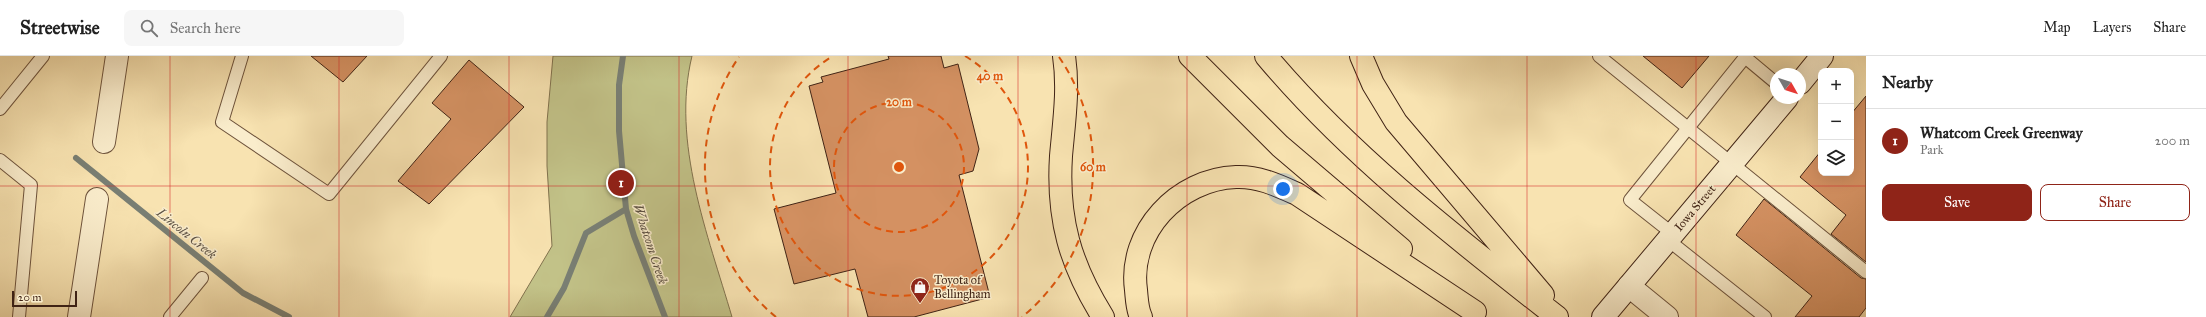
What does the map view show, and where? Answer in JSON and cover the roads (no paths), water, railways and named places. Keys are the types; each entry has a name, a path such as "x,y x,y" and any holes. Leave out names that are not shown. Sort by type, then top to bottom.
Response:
{"highway":[{"path":"1064,56 1067,79 1060,198 1069,247 1081,280 1103,317"},
{"path":"1190,56 1280,146 1478,315"},
{"path":"1266,56 1289,83 1364,157 1451,234 1536,293 1562,317"},
{"path":"1361,56 1373,84 1396,122 1557,317"},
{"path":"1141,317 1138,311 1134,279 1139,248 1154,219 1177,197 1205,182 1236,176 1268,181 1297,194 1478,315"}],"main road":[{"path":"104,142 116,56"},
{"path":"1806,76 1822,56"},
{"name":"Iowa Street","path":"1604,317 1782,104"},
{"path":"80,317 97,199"},
{"path":"1629,286 1668,317"}],"lane":[{"path":"0,109 43,56"},
{"path":"242,56 222,122 329,194 441,56"},
{"path":"1602,57 1866,272"},
{"path":"1765,317 1670,237 1630,200 1746,57 1770,78"},
{"path":"0,160 31,185 19,317"},
{"path":"170,317 202,278"}],"waterway":[{"name":"Whatcom Creek","path":"623,56 619,85 619,131 626,209 634,236 665,317"},
{"name":"Lincoln Creek","path":"76,158 243,293 289,317"},
{"name":"Lincoln Creek","path":"547,317 564,288 586,233 626,209"}],"place":[{"name":"Whatcom Creek Greenway","path":"621,183"},
{"name":"Toyota of Bellingham","path":"920,304"}]}
